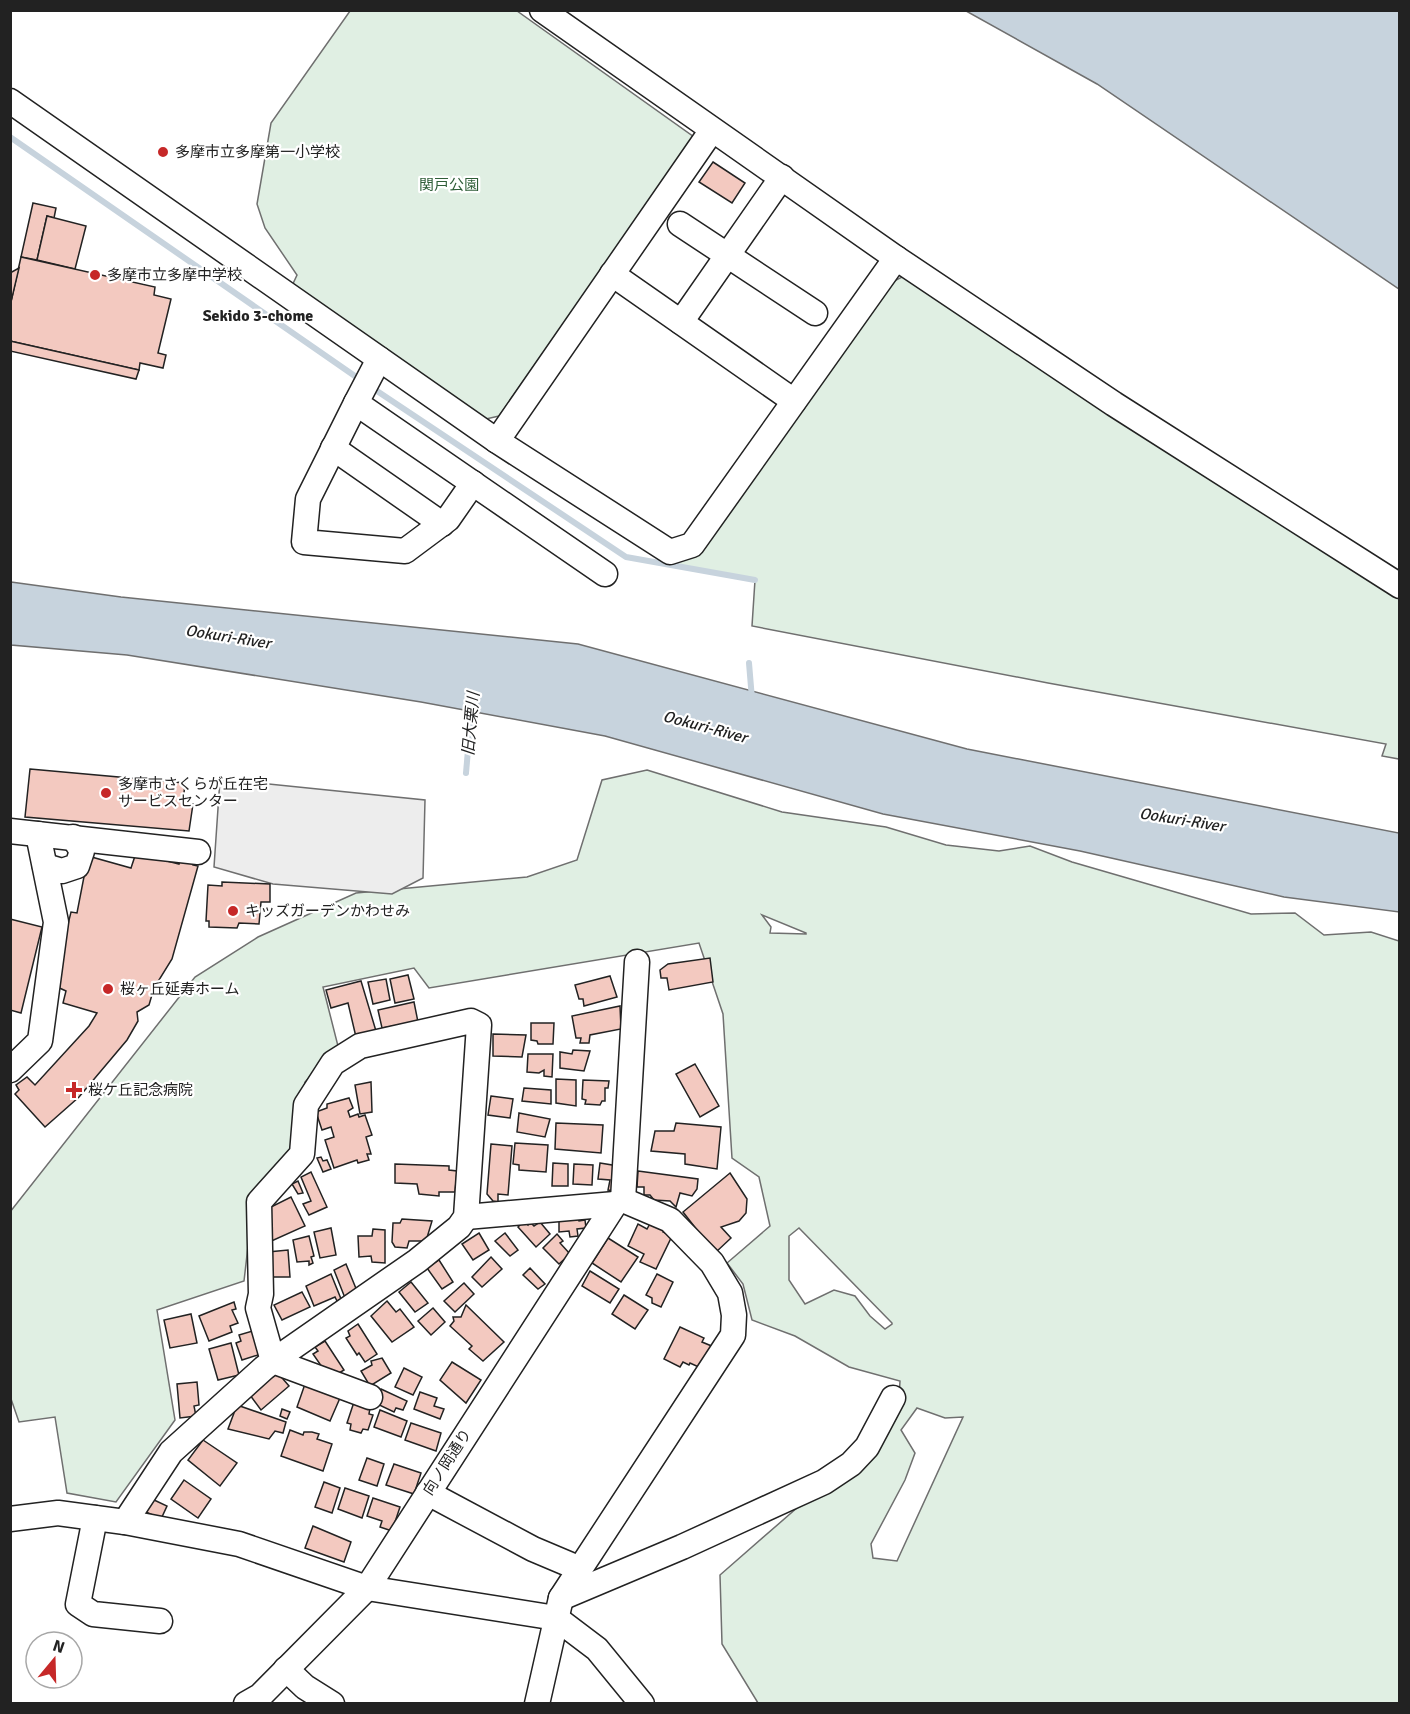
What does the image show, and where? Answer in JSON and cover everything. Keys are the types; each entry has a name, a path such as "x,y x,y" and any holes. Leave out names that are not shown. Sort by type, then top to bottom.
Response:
{"street":[{"path":"542,10 897,258 1114,404 1400,586"},
{"path":"10,102 375,365 670,552 692,545 897,258"},
{"path":"497,441 712,130"},
{"path":"681,322 782,177"},
{"path":"680,224 815,313"},
{"path":"612,274 794,401"},
{"path":"375,365 308,499 304,542 405,551 448,519 473,483"},
{"path":"358,400 605,574"},
{"path":"333,448 442,524"},
{"path":"10,831 198,852"},
{"path":"10,1070 40,1041 56,922 38,834"},
{"path":"45,866 62,871 77,866 82,851 73,837"},
{"path":"619,1202 637,962"},
{"path":"125,1522 171,1452 273,1361 417,1261 459,1227 466,1217 479,1025 471,1021 360,1046 333,1063 306,1105 302,1154 259,1202 261,1294 258,1308 273,1361"},
{"path":"466,1217 619,1202 670,1220 712,1263 730,1293 734,1314 733,1335 578,1568 558,1608 537,1704"},
{"name":"向ノ岡通り","path":"246,1704 260,1696 367,1588 619,1202"},
{"path":"273,1361 370,1397"},
{"path":"12,1522 58,1513 125,1522 238,1544 367,1588 558,1608 682,1547 824,1482 851,1464 867,1447 893,1398"},
{"path":"428,1492 533,1549 578,1568"},
{"path":"95,1518 78,1604 93,1614 160,1621"},
{"path":"558,1608 597,1649 642,1704"},
{"path":"286,1669 305,1687 332,1704"}],"green space":[{"name":"関戸公園","path":"350,11 517,11 694,137 499,416 486,419 291,288 297,275 265,228 257,204 271,123"},
{"path":"906,275 1399,595 1399,759 1382,756 1386,744 1048,683 752,626 755,580 668,564 670,552 692,545 890,283"},
{"path":"647,770 782,812 886,827 946,845 999,851 1030,846 1072,862 1251,914 1295,913 1324,935 1371,932 1399,941 1399,1703 758,1703 722,1644 720,1575 814,1493 899,1398 900,1381 849,1367 795,1336 752,1320 743,1284 727,1263 770,1226 759,1177 732,1158 723,1014 699,943 429,988 414,968 323,987 338,1046 305,1082 291,1159 254,1194 244,1281 157,1310 175,1420 116,1502 67,1493 55,1417 19,1422 10,1396 10,1212 195,977 258,937 356,893 527,877 577,860 602,780","holes":["762,915 806,933 806,934 770,933 771,927","799,1228 892,1324 885,1329 870,1316 855,1296 834,1290 805,1304 789,1280 789,1236","917,1408 945,1418 963,1417 897,1561 873,1558 871,1544 905,1480 915,1453 901,1430"]}],"shaded area":[{"path":"220,779 425,800 423,878 392,894 273,884 214,867"}],"water":[{"path":"966,11 1399,11 1399,289 1097,84"},
{"name":"Ookuri-River","path":"11,582 121,597 578,644 967,749 1399,833 1399,912 1284,897 1080,851 883,814 605,736 421,702 127,655 11,645"}],"building":[{"path":"713,162 745,183 732,203 699,182"},
{"path":"33,203 56,208 54,218 47,216 37,260 21,257"},
{"path":"47,216 86,226 75,269 37,260"},
{"path":"21,257 155,287 154,295 171,299 158,353 166,355 163,368 140,363 139,370 10,341 10,306"},
{"path":"19,268 10,306 10,273"},
{"path":"10,341 139,370 136,379 10,351"},
{"name":"多摩市さくらが丘在宅 サービスセンター","path":"30,769 185,783 183,803 193,804 189,831 25,817"},
{"name":"桜ヶ丘延寿ホーム","path":"183,852 196,856 193,865 198,866 172,959 154,988 149,1005 137,1012 138,1021 127,1040 79,1097 45,1127 15,1094 19,1090 16,1085 27,1077 35,1085 89,1026 97,1013 63,1003 66,991 53,985 71,912 77,913 88,856 131,868 136,853 179,864"},
{"name":"キッズガーデンかわせみ","path":"222,882 270,884 270,902 261,902 259,924 239,923 237,928 209,927 209,921 206,921 208,885 222,886"},
{"path":"10,919 42,927 21,1013 10,1010"},
{"path":"710,958 713,982 669,990 667,978 661,978 660,970 668,964"},
{"path":"408,975 414,999 395,1003 390,979"},
{"path":"610,976 617,997 584,1006 583,999 579,999 575,985"},
{"path":"386,979 390,1000 373,1004 368,982"},
{"path":"361,981 376,1031 356,1037 348,1003 331,1008 326,990"},
{"path":"414,1002 418,1022 382,1028 378,1010"},
{"path":"620,1006 621,1029 590,1035 589,1043 580,1043 581,1038 576,1038 572,1016"},
{"path":"531,1023 554,1023 553,1044 538,1044 537,1041 531,1040"},
{"path":"493,1034 526,1035 522,1057 493,1056"},
{"path":"573,1050 590,1051 584,1071 560,1068 560,1052 572,1054"},
{"path":"528,1054 553,1054 552,1077 544,1076 544,1070 539,1073 527,1072"},
{"path":"695,1064 719,1106 700,1117 676,1074"},
{"path":"556,1079 576,1080 576,1106 556,1103"},
{"path":"583,1080 609,1081 608,1088 605,1088 605,1101 602,1101 600,1105 585,1104 586,1100 582,1099"},
{"path":"371,1082 372,1112 360,1114 355,1085"},
{"path":"524,1088 551,1090 551,1104 522,1101"},
{"path":"491,1096 513,1099 510,1118 488,1115"},
{"path":"349,1098 353,1108 348,1111 350,1117 358,1114 359,1117 365,1115 372,1135 366,1137 371,1154 367,1154 369,1160 358,1163 357,1160 334,1168 325,1140 334,1137 331,1127 322,1130 316,1112 327,1108 327,1104"},
{"path":"519,1113 550,1119 545,1137 517,1132"},
{"path":"556,1123 603,1125 601,1153 555,1149"},
{"path":"676,1123 721,1127 717,1169 685,1164 685,1154 651,1151 655,1131 674,1131"},
{"path":"515,1143 548,1145 546,1172 519,1170 519,1165 513,1164"},
{"path":"491,1144 512,1146 508,1195 498,1194 498,1202 493,1201 487,1194"},
{"path":"321,1157 323,1161 327,1160 331,1169 323,1172 317,1158"},
{"path":"553,1163 568,1164 568,1186 552,1186"},
{"path":"600,1163 618,1166 616,1191 608,1190 610,1180 598,1179"},
{"path":"395,1164 449,1166 449,1170 457,1171 455,1192 439,1192 439,1196 419,1194 417,1184 395,1183"},
{"path":"574,1164 593,1165 592,1185 573,1184"},
{"path":"638,1171 698,1179 697,1189 692,1196 680,1193 676,1207 670,1201 654,1200 650,1195 644,1195 644,1187 637,1187"},
{"path":"311,1172 327,1207 309,1215 303,1204 311,1201 301,1177"},
{"path":"730,1173 747,1199 746,1213 739,1221 721,1227 731,1238 715,1253 683,1212"},
{"path":"298,1181 303,1193 298,1194 292,1184"},
{"path":"291,1197 305,1226 267,1243 271,1207"},
{"path":"577,1216 579,1221 585,1220 586,1228 577,1229 578,1236 570,1237 569,1231 559,1232 559,1220"},
{"path":"402,1219 432,1221 426,1241 409,1241 407,1248 395,1247 392,1242 393,1223 400,1223"},
{"path":"524,1221 534,1226 540,1222 550,1234 536,1247 518,1227"},
{"path":"651,1222 665,1228 663,1232 672,1236 656,1269 640,1262 644,1254 628,1246 638,1224 647,1229"},
{"path":"331,1228 336,1255 320,1258 314,1232"},
{"path":"373,1229 385,1230 385,1263 372,1262 371,1256 359,1257 358,1236 372,1236"},
{"path":"479,1233 489,1250 473,1260 462,1244"},
{"path":"505,1233 518,1250 510,1256 495,1241"},
{"path":"557,1234 563,1241 560,1243 570,1254 559,1264 543,1248"},
{"path":"309,1236 314,1256 311,1257 313,1263 309,1265 309,1261 297,1262 293,1240"},
{"path":"608,1238 638,1257 621,1282 592,1263"},
{"path":"288,1250 290,1277 269,1277 268,1252"},
{"path":"491,1257 502,1269 482,1287 472,1277"},
{"path":"439,1260 453,1282 442,1289 427,1268"},
{"path":"346,1264 357,1291 345,1298 334,1270"},
{"path":"530,1268 545,1284 538,1289 523,1275"},
{"path":"590,1271 619,1289 610,1303 582,1286"},
{"path":"331,1274 341,1299 337,1301 335,1297 314,1306 306,1286"},
{"path":"657,1274 673,1282 661,1307 652,1303 652,1298 646,1295"},
{"path":"411,1282 428,1303 415,1312 399,1292"},
{"path":"464,1283 474,1294 455,1312 444,1301"},
{"path":"302,1292 310,1307 282,1320 274,1305"},
{"path":"624,1295 648,1310 635,1329 612,1314"},
{"path":"387,1301 396,1312 400,1309 414,1327 392,1342 371,1316"},
{"path":"234,1302 236,1309 232,1310 238,1323 230,1326 232,1332 209,1341 199,1316"},
{"path":"466,1305 504,1342 483,1361 469,1349 472,1346 450,1326 454,1321 453,1317 461,1317"},
{"path":"433,1308 445,1322 431,1335 418,1321"},
{"path":"191,1314 197,1343 170,1348 164,1320"},
{"path":"358,1324 377,1354 365,1362 359,1353 357,1355 346,1338 350,1336 348,1331"},
{"path":"680,1327 704,1338 702,1342 714,1347 703,1369 683,1362 680,1367 664,1359"},
{"path":"256,1330 264,1353 242,1360 236,1343 241,1341 239,1335"},
{"path":"325,1341 344,1370 336,1375 324,1370 313,1354 318,1351 315,1347"},
{"path":"231,1343 239,1375 218,1380 209,1349"},
{"path":"382,1358 391,1373 370,1386 361,1371 372,1365 371,1361"},
{"path":"452,1362 481,1380 466,1403 440,1380"},
{"path":"404,1368 422,1377 413,1395 395,1387"},
{"path":"277,1372 289,1386 261,1410 250,1395"},
{"path":"197,1382 199,1405 194,1406 196,1416 180,1418 177,1384"},
{"path":"305,1384 340,1398 330,1421 297,1407"},
{"path":"381,1389 407,1401 403,1410 396,1408 394,1412 375,1403"},
{"path":"420,1392 437,1398 434,1406 444,1409 440,1419 414,1409"},
{"path":"354,1402 370,1408 369,1414 373,1415 368,1430 363,1429 361,1433 350,1430 351,1424 347,1423"},
{"path":"237,1405 286,1422 283,1433 275,1431 269,1439 228,1429"},
{"path":"282,1409 290,1412 287,1419 280,1416"},
{"path":"380,1410 407,1421 401,1437 374,1427"},
{"path":"411,1423 441,1433 436,1451 405,1440"},
{"path":"290,1430 303,1435 304,1432 319,1434 317,1439 332,1444 323,1471 281,1456"},
{"path":"203,1440 237,1463 220,1486 188,1460"},
{"path":"367,1458 384,1464 377,1486 359,1480"},
{"path":"394,1464 421,1473 414,1494 386,1485"},
{"path":"184,1480 211,1499 198,1518 171,1499"},
{"path":"324,1482 340,1488 332,1513 315,1507"},
{"path":"345,1488 369,1496 362,1518 338,1509"},
{"path":"373,1498 400,1507 392,1531 380,1527 382,1521 367,1516"},
{"path":"152,1499 167,1506 161,1519 146,1512"},
{"path":"313,1526 351,1542 344,1562 305,1548"}],"waterway":[{"path":"10,137 362,381"},
{"path":"371,387 626,557 755,580"},
{"path":"749,663 752,699"},
{"name":"旧大栗川","path":"466,773 472,704"}],"place":[{"name":"多摩市立多摩第一小学校","path":"163,152"},
{"name":"多摩市立多摩中学校","path":"95,275"},
{"name":"多摩市さくらが丘在宅 サービスセンター","path":"106,793"},
{"name":"キッズガーデンかわせみ","path":"233,911"},
{"name":"桜ヶ丘延寿ホーム","path":"108,989"},
{"name":"桜ケ丘記念病院","path":"74,1090"}],"district":[{"name":"Sekido 3-chome","path":"258,316"}]}
